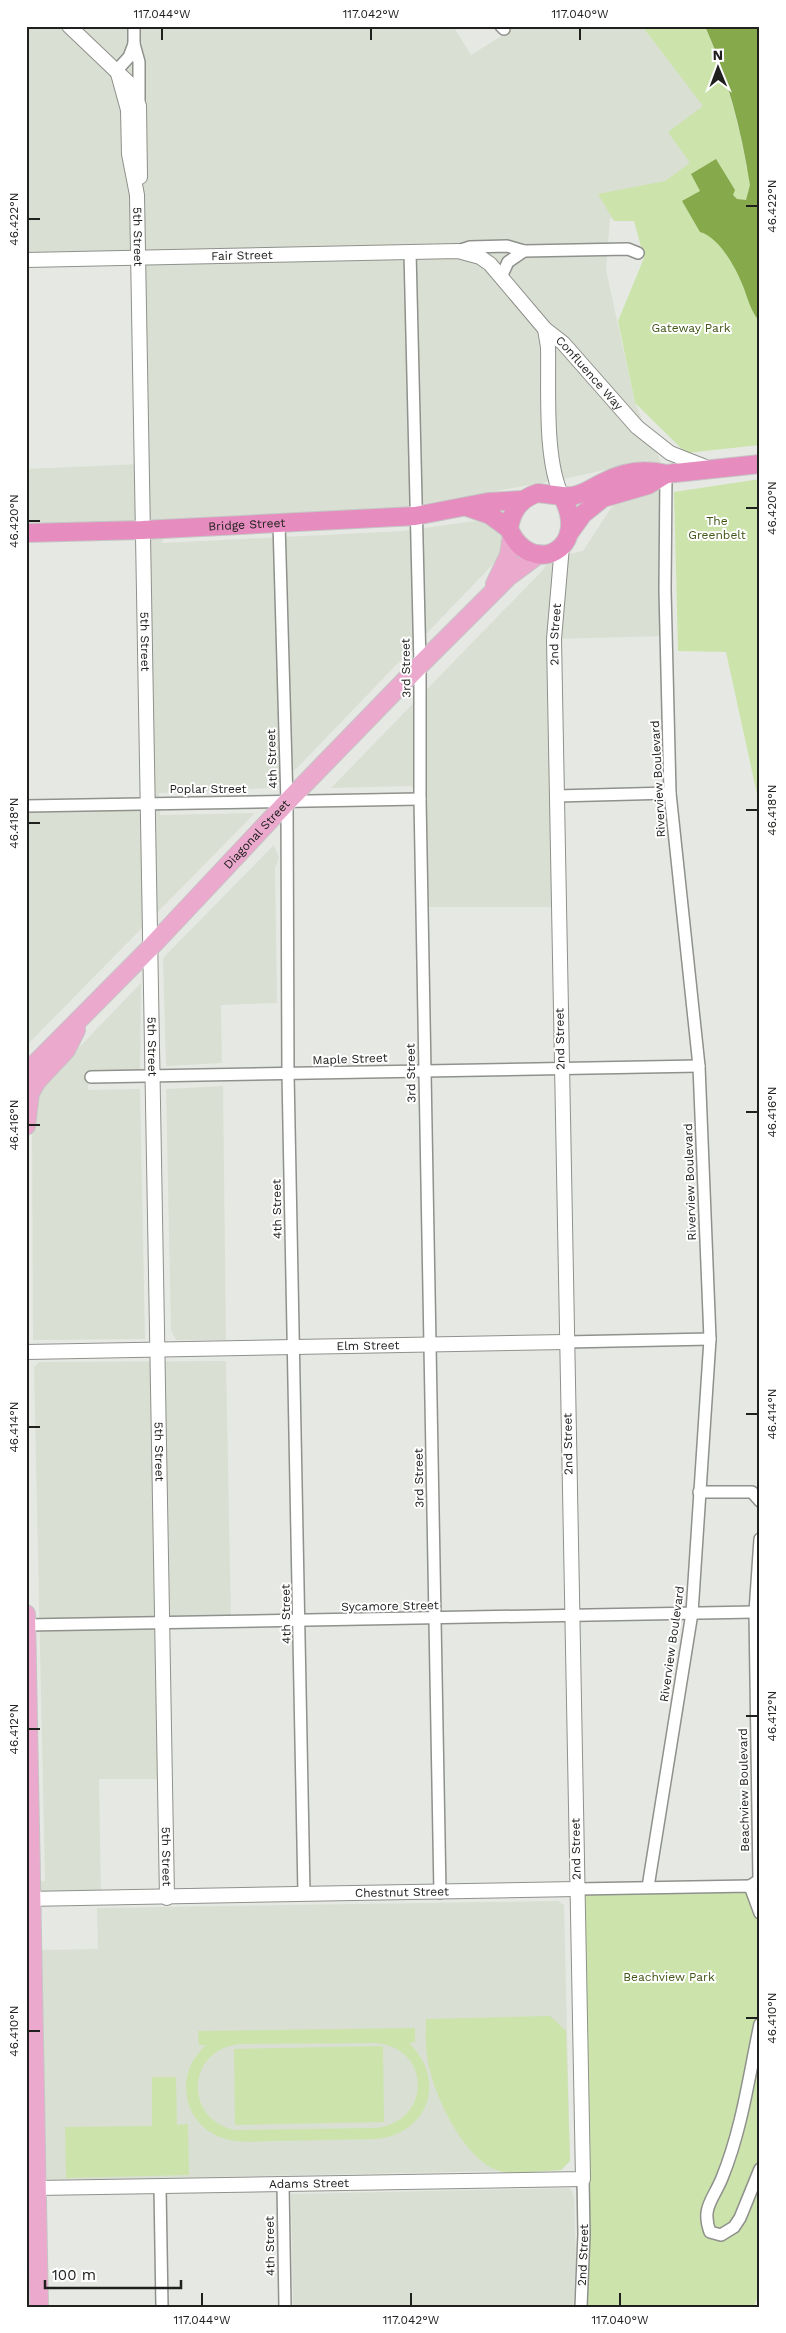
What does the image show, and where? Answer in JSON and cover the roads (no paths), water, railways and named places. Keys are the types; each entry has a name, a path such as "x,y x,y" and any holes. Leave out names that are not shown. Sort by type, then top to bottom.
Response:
{"highway":[{"path":"666,474 648,485 603,498 583,514 566,539 554,552 541,554 524,549 511,532 513,515 530,497 581,495 626,472 652,470 666,474 760,464"},
{"path":"562,496 569,511 566,539"},
{"name":"Bridge Street","path":"26,533 142,530 415,516 488,502 530,497"},
{"name":"Bridge Street","path":"467,507 490,515 511,532"}],"main road":[{"name":"Diagonal Street","path":"490,596 509,555 511,532"},
{"name":"Diagonal Street","path":"26,1073 149,949 287,802 420,665 508,577 541,554"},
{"path":"26,1126 30,1094 37,1081 66,1050 86,1013"},
{"path":"26,1614 30,2043 37,2188 39,2307"}],"street":[{"path":"69,26 117,70 128,57 134,44"},
{"name":"5th Street","path":"134,26 134,44 139,62 140,177 137,195"},
{"name":"5th Street","path":"117,70 132,86 139,106"},
{"name":"5th Street","path":"117,70 128,110 129,154 137,195 146,803 153,1076 167,1898"},
{"name":"Fair Street","path":"458,251 470,247 507,246 524,251 628,249 638,253"},
{"name":"Fair Street","path":"26,260 138,256 458,251 480,257"},
{"path":"501,276 508,262 524,251"},
{"name":"3rd Street","path":"410,252 420,665 420,799 440,1893"},
{"name":"Confluence Way","path":"480,257 490,264 501,276 545,329 563,343 636,427 670,453 711,469"},
{"path":"545,329 548,347 551,460 556,484 562,496"},
{"path":"530,497 551,460"},
{"name":"Riverview Boulevard","path":"648,1887 692,1613 710,1339 699,1066 670,793 665,590 666,474"},
{"name":"4th Street","path":"279,523 287,802 288,1074 304,1894"},
{"name":"2nd Street","path":"566,539 554,627 584,2234 581,2307"},
{"path":"541,554 549,560 559,582"},
{"path":"557,796 670,793"},
{"name":"Poplar Street","path":"26,806 420,799"},
{"name":"Maple Street","path":"91,1077 699,1066"},
{"name":"Elm Street","path":"26,1352 710,1339"},
{"path":"699,1492 752,1492 760,1501"},
{"name":"Beachview Boulevard","path":"750,1886 759,1880 755,1612 760,1539"},
{"name":"Sycamore Street","path":"26,1625 300,1622 755,1612"},
{"path":"750,1886 760,1913"},
{"name":"Chestnut Street","path":"28,1899 167,1898 750,1886"},
{"path":"760,2024 738,2129 726,2168 705,2212 710,2232 721,2235 734,2227 740,2218 760,2169"},
{"name":"Adams Street","path":"37,2188 583,2179"},
{"name":"4th Street","path":"283,2184 285,2307"},
{"path":"160,2187 162,2307"}],"park label":[{"name":"Gateway Park","path":"691,328"},
{"name":"The Greenbelt","path":"717,528"},
{"name":"Beachview Park","path":"669,1977"}]}
